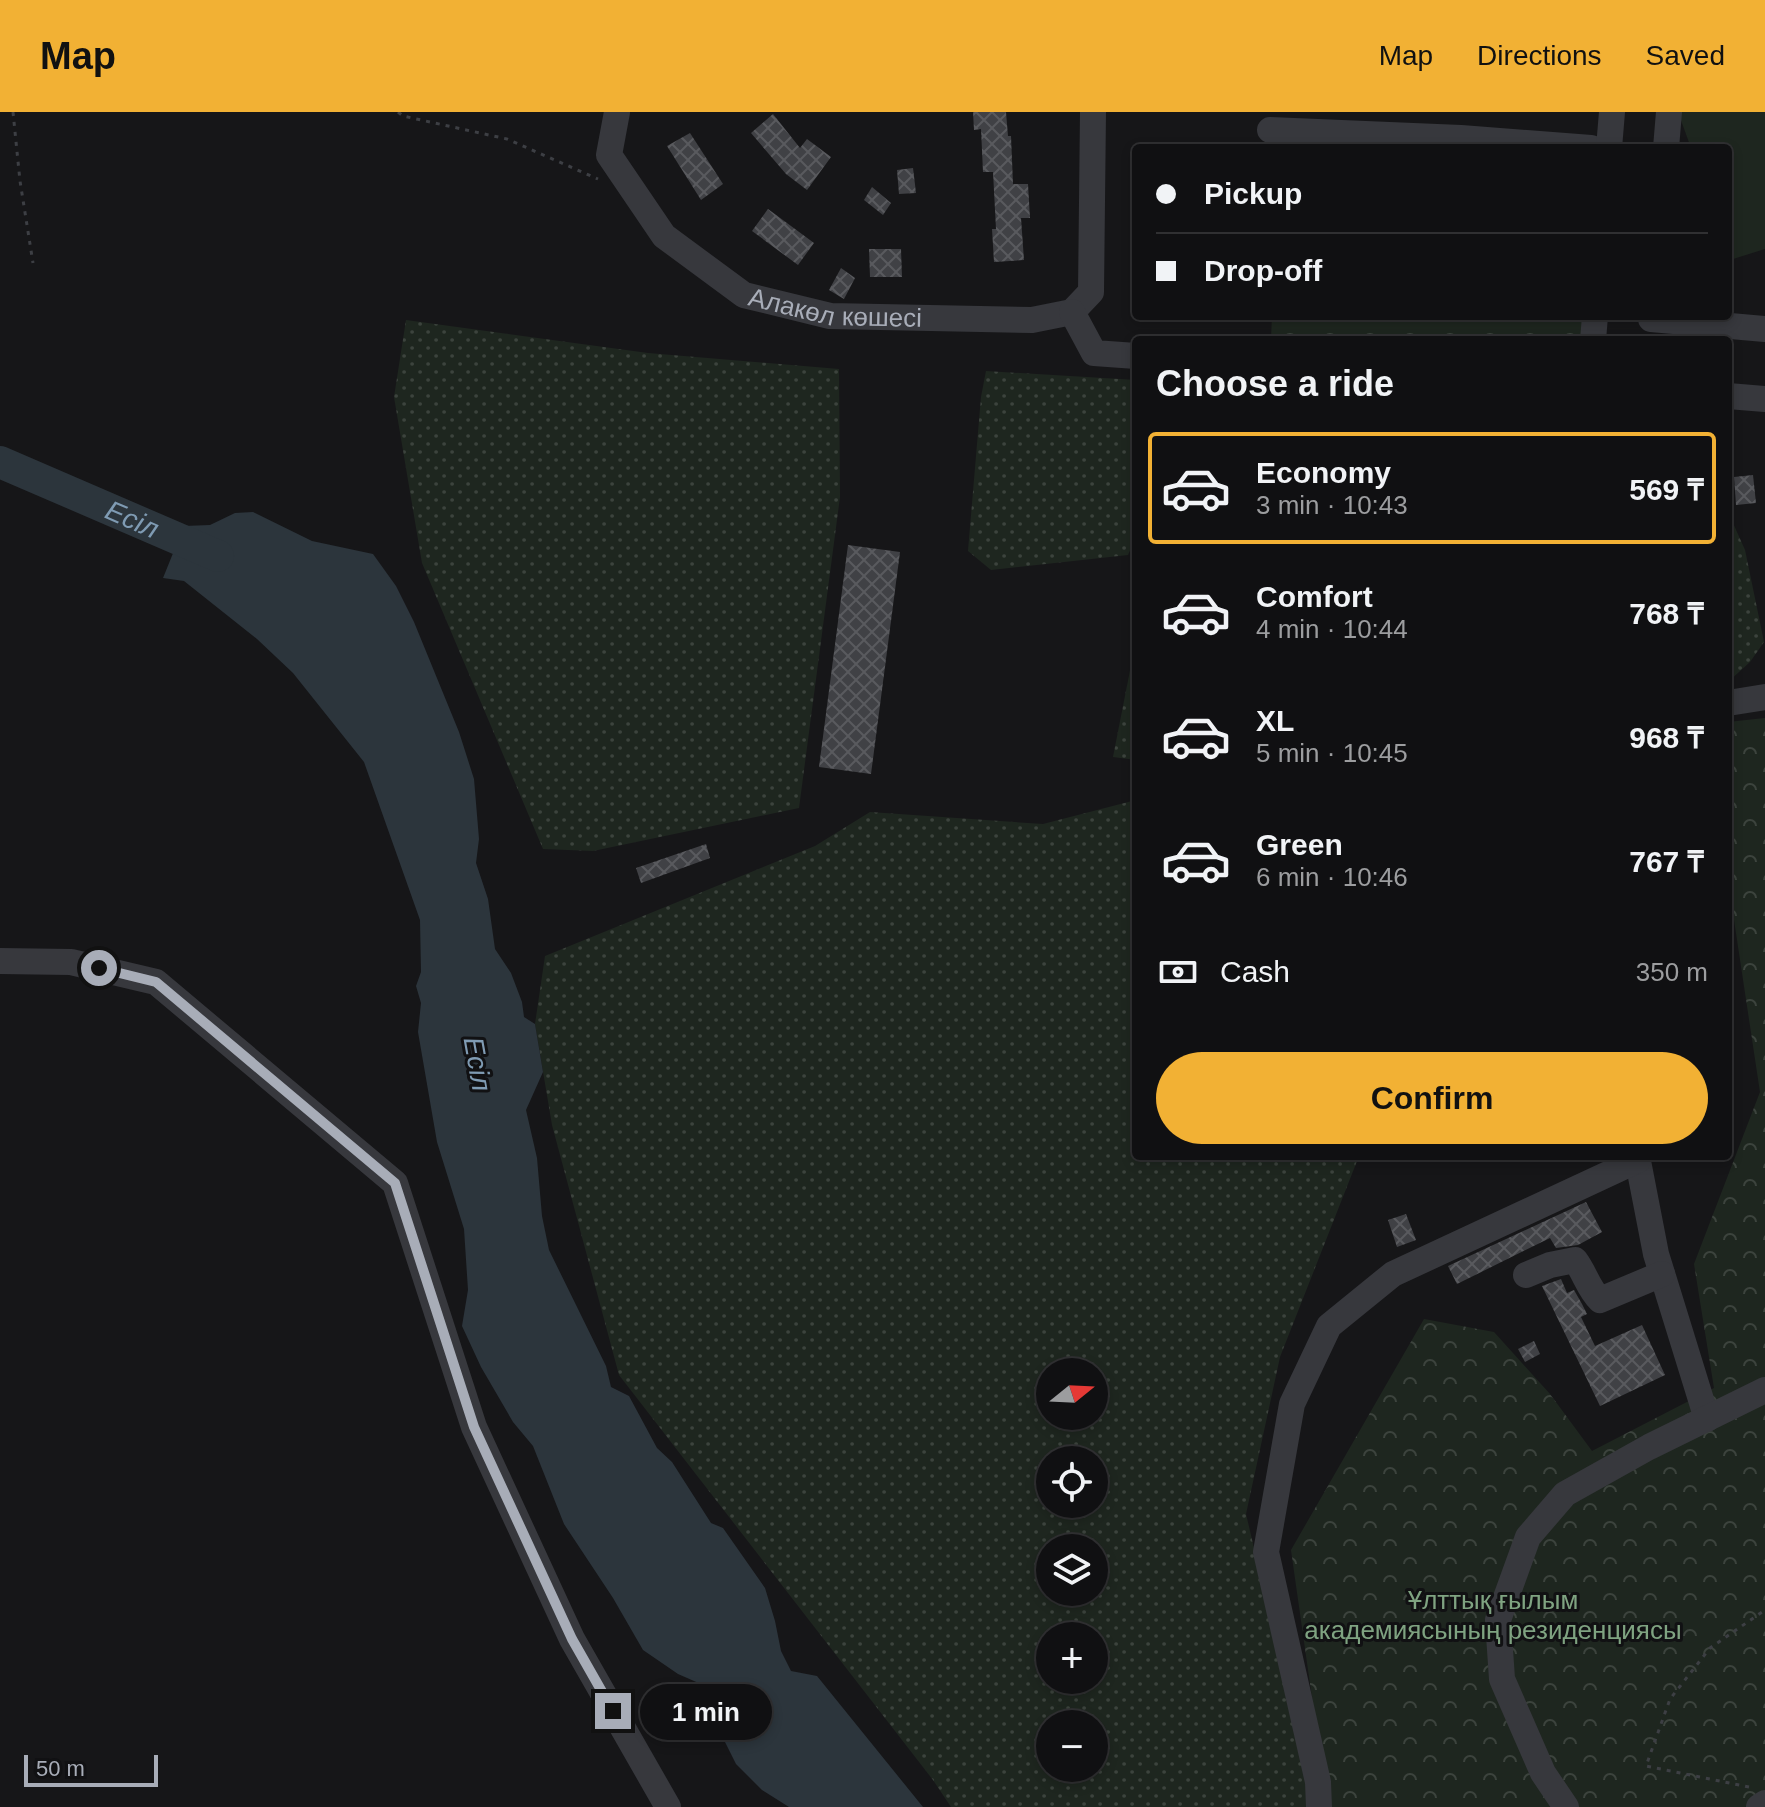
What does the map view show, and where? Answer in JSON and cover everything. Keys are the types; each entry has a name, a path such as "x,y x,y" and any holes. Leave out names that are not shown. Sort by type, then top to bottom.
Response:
{"street":[{"name":"Алакөл көшесі","path":"617,112 609,155 639,202 664,236 744,295 830,316 1032,320 1072,312"},
{"path":"1093,112 1091,292 1072,312 1094,353 1132,356"},
{"path":"1609,144 1612,112"},
{"path":"1666,144 1669,112"},
{"path":"1270,130 1539,144"},
{"path":"1662,320 1765,329"},
{"path":"1732,396 1765,399"},
{"path":"1732,702 1765,697"},
{"path":"0,961 71,962 156,982 395,1183 474,1427 572,1639 668,1807"},
{"path":"1319,1807 1318,1782 1266,1552 1292,1404 1329,1326 1393,1274 1634,1160"},
{"path":"1638,1160 1662,1274 1707,1419"},
{"path":"1526,1275 1550,1265 1575,1260 1584,1272 1590,1289 1600,1300 1662,1274"},
{"path":"1566,1807 1543,1773 1502,1679 1498,1620 1528,1537 1565,1494 1765,1390"}],"path":[{"path":"13,112 33,263"},
{"path":"398,112 403,116 507,139 603,181"},
{"path":"1758,1799 1646,1766 1670,1699 1710,1648 1765,1610"}],"green space":[{"path":"1678,112 1765,112 1765,249 1732,259 1732,144 1690,144"},
{"path":"1280,140 1378,144 1280,144"},
{"path":"406,320 648,353 839,369 840,497 799,808 593,851 543,849 422,563 394,397"},
{"path":"1272,320 1585,320 1583,336 1271,336"},
{"path":"986,371 1132,380 1132,546 1128,555 991,570 968,551"},
{"path":"1732,521 1745,550 1764,642 1750,662 1732,678"},
{"path":"1132,660 1132,759 1113,757"},
{"name":"Ұлттық ғылым академиясының резиденциясы","path":"1765,718 1765,1807 1326,1807 1291,1550 1424,1319 1494,1332 1550,1394 1592,1451 1714,1388 1694,1264 1760,1092 1732,906 1732,722"},
{"path":"1132,801 1132,1160 1357,1160 1280,1357 1246,1514 1311,1790 1312,1807 951,1807 619,1375 552,1125 535,1024 545,956 815,846 870,812 1043,824"}],"water":[{"path":"253,512 312,541 373,554 396,586 459,732 474,779 479,839 476,863 488,899 495,949 511,973 524,1017 535,1024 543,1072 526,1110 537,1158 542,1216 549,1250 606,1366 611,1387 629,1396 657,1448 672,1462 711,1523 723,1528 765,1588 781,1651 791,1671 817,1676 923,1807 789,1807 762,1790 736,1764 723,1738 720,1713 710,1688 678,1674 643,1650 564,1524 533,1446 513,1422 481,1367 462,1326 468,1290 464,1229 437,1142 418,1032 421,1003 416,986 421,972 420,920 364,762 293,673 257,639 184,581 163,578 184,526 210,525 235,513"}],"building":[{"path":"973,112 1006,112 1008,136 1011,136 1013,184 1028,184 1030,218 1021,218 1024,260 994,262 993,172 983,172 981,129 974,130"},
{"path":"773,114 800,148 807,139 831,157 807,190 786,174 751,133"},
{"path":"690,133 723,184 701,200 667,146"},
{"path":"913,168 916,193 899,194 897,170"},
{"path":"872,187 891,203 883,215 864,200"},
{"path":"768,209 814,243 798,265 752,231"},
{"path":"869,249 901,249 902,277 870,277"},
{"path":"841,268 855,278 844,299 829,290"},
{"path":"1753,475 1756,503 1736,505 1734,477"},
{"path":"848,545 900,552 871,774 819,767"},
{"path":"706,844 710,858 641,883 636,868"},
{"path":"1586,1202 1602,1232 1578,1245 1556,1248 1550,1238 1457,1284 1448,1266"},
{"path":"1406,1214 1416,1240 1397,1247 1388,1220"},
{"path":"1561,1279 1567,1293 1574,1290 1582,1304 1587,1314 1581,1317 1595,1346 1642,1325 1665,1375 1600,1406 1542,1286"},
{"path":"1534,1341 1540,1354 1525,1362 1518,1349"}],"waterway":[{"name":"Есіл","path":"0,462 218,556"}],"route":[{"path":"99,968 156,982 395,1183 474,1427 572,1639 613,1711"}]}
